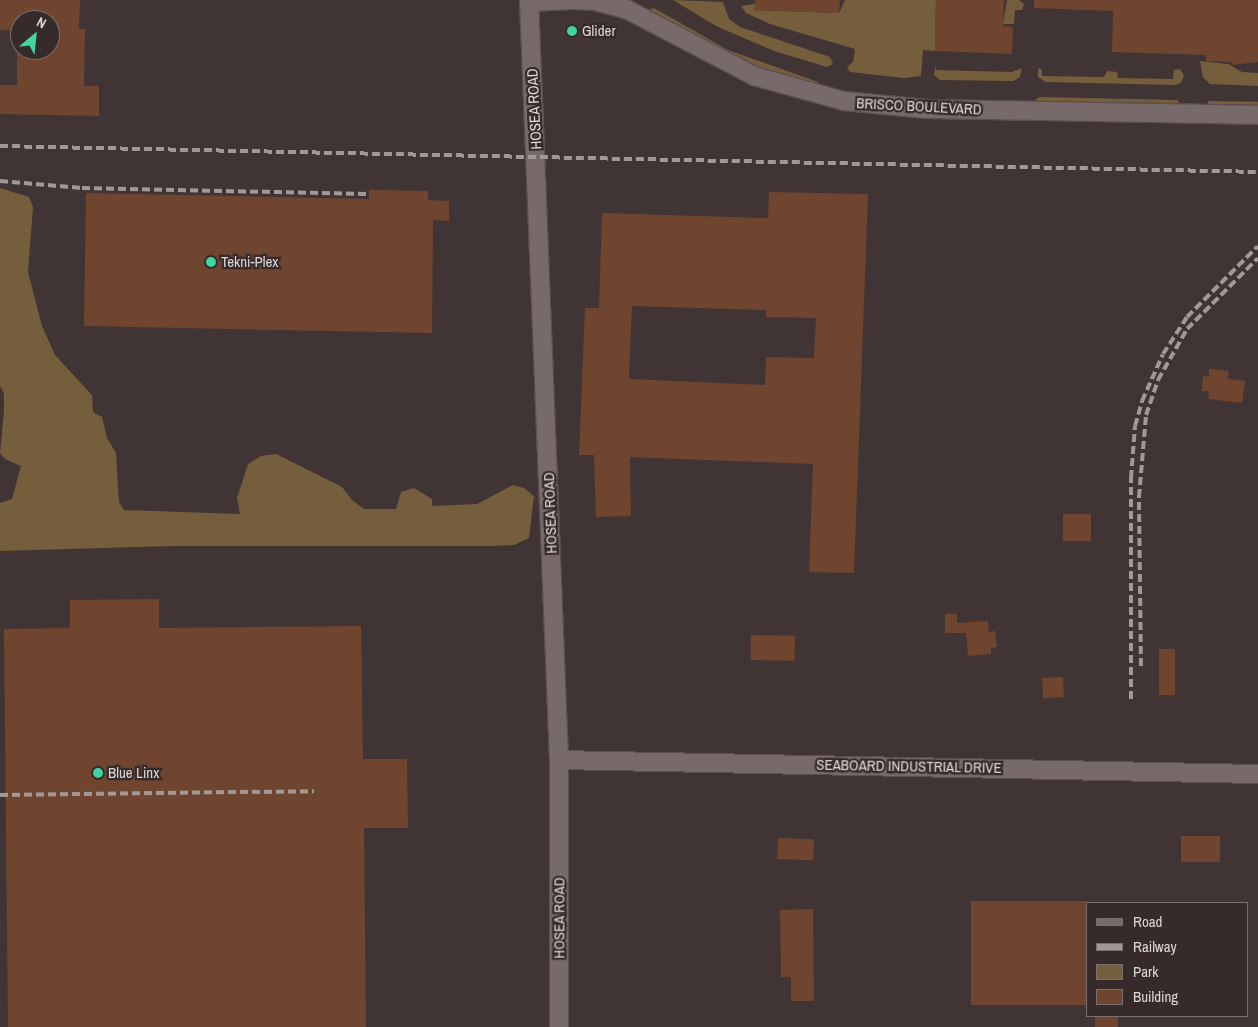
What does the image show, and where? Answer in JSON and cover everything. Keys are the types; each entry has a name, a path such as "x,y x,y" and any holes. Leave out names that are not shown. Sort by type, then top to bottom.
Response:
{"street":[{"name":"BRISCO BOULEVARD","path":"529,1 594,1 628,10 754,76 844,101 927,108 1258,115"},
{"name":"HOSEA ROAD","path":"529,1 559,760 559,1027"},
{"name":"SEABOARD INDUSTRIAL DRIVE","path":"559,760 1258,774"}],"green space":[{"path":"673,0 723,2 729,19 740,27 830,57 833,64 827,67 774,51 716,26"},
{"path":"845,0 936,0 935,51 923,50 921,76 904,78 850,72 847,67 853,62 855,49 770,24 746,13 741,6 755,4 755,10 839,13"},
{"path":"1007,0 1019,0 1024,4 1022,10 1015,10 1014,24 1003,24"},
{"path":"654,8 728,50 818,82 817,87 739,60 648,10"},
{"path":"1200,61 1228,64 1242,72 1258,73 1258,86 1210,84 1203,77"},
{"path":"936,64 936,70 1012,72 1022,68 1020,77 1013,81 940,80 934,75"},
{"path":"1038,68 1042,70 1042,76 1104,77 1107,71 1117,72 1118,78 1173,79 1174,70 1180,69 1184,75 1181,83 1175,85 1046,82 1038,77"},
{"path":"1040,97 1177,100 1179,103 1037,102 1036,99"},
{"path":"1208,101 1258,102 1258,107 1208,106"},
{"path":"0,188 29,197 33,207 28,272 42,326 55,355 92,395 93,412 102,417 107,438 116,453 119,502 124,510 240,514 237,498 248,464 261,456 276,454 342,487 352,500 364,509 396,509 401,492 414,488 432,499 432,506 477,504 513,485 524,488 534,496 529,538 514,545 493,546 172,546 0,551 0,503 12,499 21,466 5,459 0,453 4,394 0,386"}],"building":[{"path":"0,0 80,0 79,29 85,29 84,86 99,86 99,116 0,114 0,85 17,85 17,60 60,60 60,10 10,10 10,30 0,30"},
{"path":"755,0 840,0 839,13 754,10"},
{"path":"936,0 1004,0 1003,26 1013,27 1012,54 935,51"},
{"path":"1034,0 1258,0 1258,62 1232,65 1232,62 1206,61 1206,55 1112,52 1113,11 1034,8"},
{"name":"Tekni-Plex","path":"369,190 428,191 428,200 449,201 449,221 433,220 432,333 84,326 86,193 369,199"},
{"path":"769,192 868,194 854,573 809,572 813,464 630,457 631,516 596,517 594,455 579,455 585,308 599,308 602,213 768,218","holes":["632,306 766,310 766,317 816,318 814,358 766,357 765,385 629,379"]},
{"path":"1209,369 1229,371 1228,379 1245,381 1242,403 1208,399 1209,391 1202,391 1203,376 1209,377"},
{"path":"1063,514 1091,514 1091,541 1063,541"},
{"path":"159,599 159,628 361,626 363,759 407,759 408,828 364,828 366,1027 8,1027 4,629 70,628 70,600"},
{"path":"945,614 957,614 957,623 988,621 989,632 995,631 997,647 991,648 991,654 968,656 966,633 945,633"},
{"path":"751,635 795,636 795,661 751,660"},
{"path":"1159,649 1175,649 1175,695 1159,695"},
{"path":"1063,677 1064,697 1043,698 1042,678"},
{"path":"1181,836 1220,836 1220,862 1181,862"},
{"path":"778,838 814,839 813,860 777,859"},
{"path":"971,901 1087,901 1086,1005 971,1005"},
{"path":"813,909 814,1001 791,1001 791,977 781,977 780,910"},
{"path":"1095,1017 1118,1017 1118,1027 1095,1027"}],"railway":[{"path":"0,146 1258,172"},
{"path":"0,181 82,188 367,194"},
{"path":"1131,699 1131,478 1135,426 1142,401 1163,354 1187,317 1258,246"},
{"path":"1141,666 1139,497 1146,415 1158,380 1187,329 1258,258"},
{"path":"0,795 314,791"}],"place":[{"name":"Glider","path":"572,31"},
{"name":"Tekni-Plex","path":"211,262"},
{"name":"Blue Linx","path":"98,773"}]}
